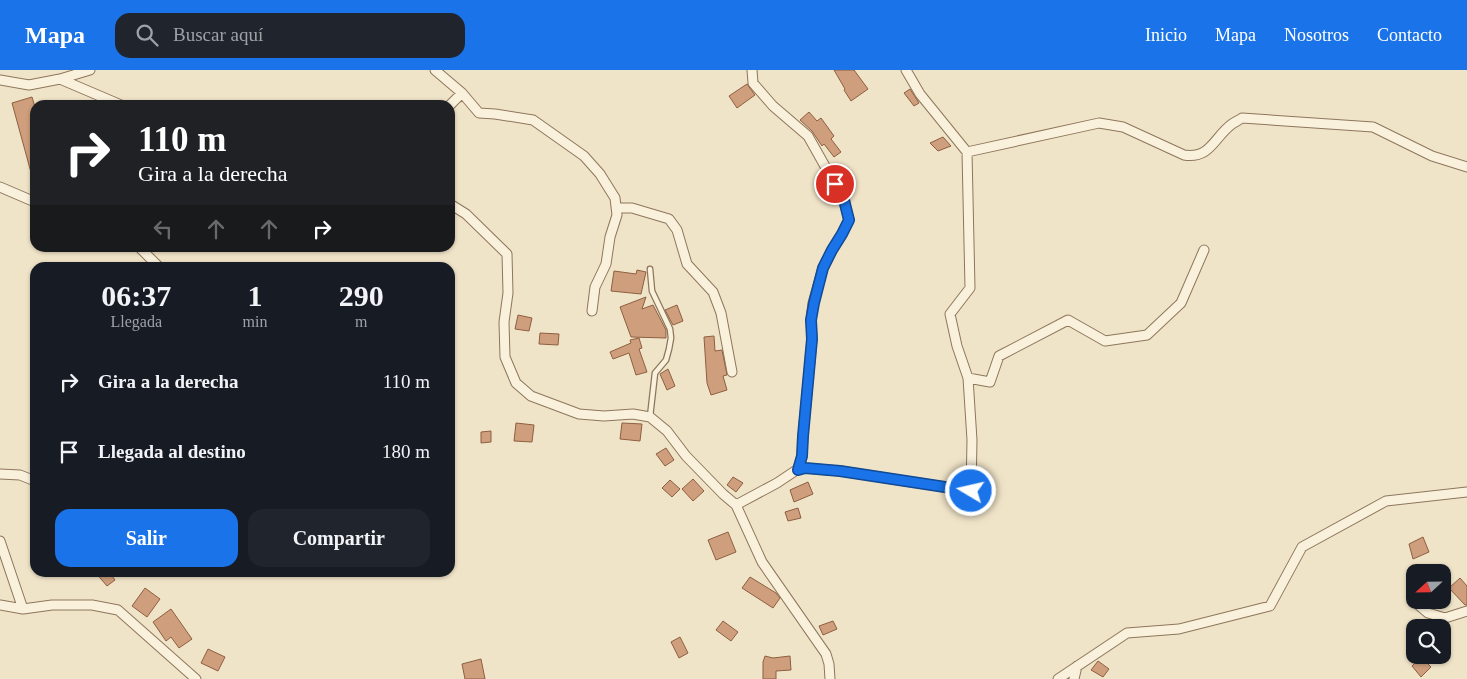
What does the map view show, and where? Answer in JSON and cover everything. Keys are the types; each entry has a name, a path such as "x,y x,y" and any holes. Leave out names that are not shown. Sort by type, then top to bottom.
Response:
{"street":[{"path":"0,80 30,85 90,70"},
{"path":"435,70 462,93 479,112 533,120 584,156 600,174 614,198 616,214 606,264 595,287 592,311"},
{"path":"752,70 753,83 758,89 773,106 808,136 844,200 849,220 823,268 814,303 811,320 812,339 802,456 798,470"},
{"path":"736,505 798,470 805,468 840,471 971,491 972,440 968,378 957,346 950,314 970,288 967,152 920,94 906,70"},
{"path":"60,79 109,100"},
{"path":"455,100 462,93"},
{"path":"967,152 1099,123 1123,127 1184,155 1192,156 1204,152 1213,146 1232,124 1242,118 1374,128 1432,156 1467,167"},
{"path":"0,187 30,200"},
{"path":"455,207 466,214 507,254 508,293 504,322 505,357 516,383 531,396 579,414 604,416 633,414 650,417 667,431 686,456 722,494 736,505 762,562 826,654 830,679"},
{"path":"616,208 632,208 669,219 677,230 687,264 713,292 721,313 732,372"},
{"path":"968,378 990,382 999,356 1068,320 1105,341 1147,335 1181,302 1204,250"},
{"path":"144,252 154,262"},
{"path":"0,474 20,475 30,479"},
{"path":"1058,679 1127,633 1179,629 1270,606 1302,547 1386,501 1467,492"},
{"path":"0,541 23,609"},
{"path":"0,605 23,609 52,606 92,606 118,610 196,679"},
{"path":"1423,609 1428,613 1445,618 1467,611"},
{"path":"1074,679 1077,666"}],"lane":[{"path":"650,269 652,291 668,324 671,338 666,360 655,373 650,417"}],"building":[{"path":"834,70 854,70 868,89 851,101"},
{"path":"747,84 755,95 737,108 729,96"},
{"path":"910,89 919,103 914,106 904,93"},
{"path":"32,97 33,100 30,100 30,169 12,103"},
{"path":"809,112 817,121 821,118 834,136 831,139 841,152 834,157 800,120"},
{"path":"943,137 951,146 938,151 930,143"},
{"path":"637,270 646,272 641,294 611,291 614,271 636,274"},
{"path":"646,297 642,309 653,305 666,330 666,338 631,337 620,307"},
{"path":"677,305 683,321 673,325 665,310"},
{"path":"518,315 532,318 529,331 515,329"},
{"path":"540,333 559,334 558,345 539,344"},
{"path":"714,336 715,351 722,350 727,375 723,376 727,390 711,395 707,383 704,337"},
{"path":"639,338 642,348 639,349 647,372 636,375 629,353 613,359 610,352 631,343 630,340"},
{"path":"668,369 675,386 667,390 660,374"},
{"path":"516,423 534,425 532,442 514,441"},
{"path":"622,423 642,424 640,441 620,439"},
{"path":"491,431 491,442 481,443 481,432"},
{"path":"666,448 674,460 665,466 656,454"},
{"path":"733,477 743,483 736,492 727,485"},
{"path":"693,479 704,491 693,501 682,489"},
{"path":"670,480 680,489 672,497 662,488"},
{"path":"808,482 813,494 794,502 790,490"},
{"path":"798,508 801,518 788,521 785,512"},
{"path":"728,532 736,552 716,560 708,540"},
{"path":"1423,537 1429,552 1413,559 1409,544"},
{"path":"99,577 113,577 115,580 107,586"},
{"path":"750,577 776,593 780,598 773,608 742,588"},
{"path":"1460,578 1467,586 1467,605 1451,590 1451,586"},
{"path":"145,588 160,599 147,617 132,606"},
{"path":"171,609 192,639 179,648 171,637 166,641 153,622"},
{"path":"723,621 738,632 731,641 716,630"},
{"path":"833,621 837,629 823,635 819,626"},
{"path":"680,637 688,653 679,658 671,642"},
{"path":"208,649 225,657 218,671 201,663"},
{"path":"765,656 773,658 790,656 791,670 776,671 776,679 763,679"},
{"path":"481,659 485,679 465,679 462,664"},
{"path":"1098,661 1109,669 1103,677 1091,670"},
{"path":"1414,664 1428,664 1431,667 1421,677 1412,666"}],"route":[{"path":"835,184 844,200 849,220 823,268 814,303 811,320 812,339 802,456 798,470 805,468 840,471 971,491"}]}
